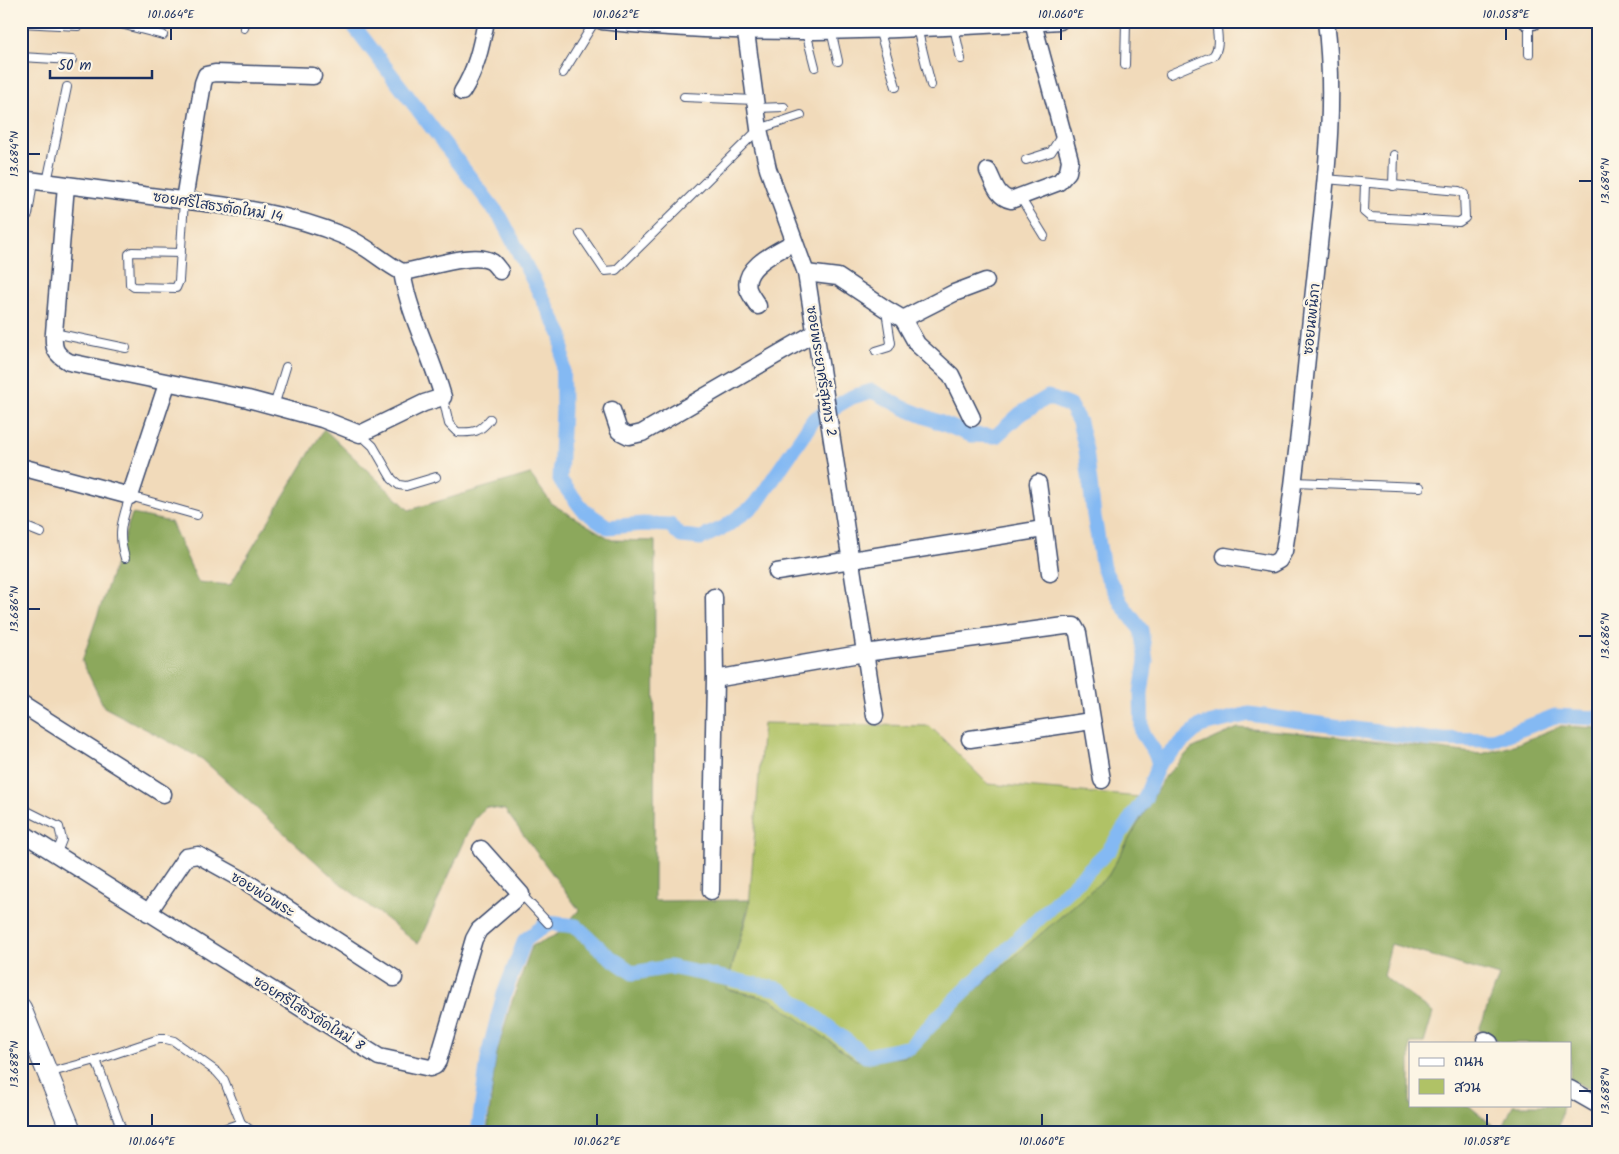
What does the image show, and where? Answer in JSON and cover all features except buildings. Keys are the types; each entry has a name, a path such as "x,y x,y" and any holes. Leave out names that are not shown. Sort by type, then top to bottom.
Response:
{"street":[{"path":"462,92 471,78 478,60 486,21"},
{"path":"602,21 650,27 746,32 799,28 831,30 879,29 953,26 977,23 1060,21"},
{"name":"ซอยนพนิภา","path":"1226,556 1272,564 1279,560 1284,551 1295,482 1326,179 1330,76 1326,21"},
{"path":"988,171 999,194 1004,199 1011,200 1059,182 1068,172 1070,160 1033,23"},
{"name":"ซอยพระยาศรีสุนทร 2","path":"746,32 759,129 768,169 806,273 875,716"},
{"path":"184,200 202,82 206,75 215,73 313,76"},
{"name":"ซอยศรีโสธรตัดใหม่ 14","path":"34,181 269,212 312,224 370,248 391,266 402,272"},
{"path":"66,185 54,333 54,348 58,356 69,362 274,406 322,420 360,434 424,403 443,397 428,349 408,302 402,272 422,270 457,260 479,258 491,262 500,271"},
{"path":"758,306 749,291 748,282 752,272 765,259 794,242"},
{"path":"806,273 838,276 904,319 917,344 951,375 972,418"},
{"path":"904,319 947,296 986,281"},
{"path":"612,410 620,431 629,436 642,434 816,332"},
{"path":"21,467 130,496 167,384"},
{"path":"1038,483 1050,572"},
{"path":"777,572 1043,528"},
{"path":"711,891 715,679 714,597"},
{"path":"715,679 865,654 1074,626 1078,633 1102,780"},
{"path":"21,704 163,794"},
{"path":"970,739 1091,721"},
{"name":"ซอยศรีโสธรตัดใหม่ 8","path":"21,832 379,1057 430,1068 438,1061 469,951 477,935 521,894"},
{"path":"481,849 521,894"},
{"name":"ซอยพ่อพระ","path":"148,913 186,857 198,855 245,881 394,978"},
{"path":"21,1008 72,1133"},
{"path":"1572,1090 1598,1105"}],"lane":[{"path":"109,21 163,35"},
{"path":"563,73 595,21"},
{"path":"1125,65 1126,21"},
{"path":"1170,74 1213,56 1218,42 1216,21"},
{"path":"1529,54 1530,21"},
{"path":"21,23 78,26"},
{"path":"953,26 961,59"},
{"path":"917,27 931,85"},
{"path":"799,28 815,67"},
{"path":"879,29 896,87"},
{"path":"831,30 838,61"},
{"path":"21,57 72,60"},
{"path":"28,215 34,181 67,87"},
{"path":"684,97 784,107"},
{"path":"580,234 605,271 616,270 759,129 801,115"},
{"path":"1026,160 1050,152 1062,133"},
{"path":"1393,186 1394,155"},
{"path":"1326,179 1462,192 1464,194 1465,218 1459,222 1370,217 1364,212 1365,184"},
{"path":"1020,197 1044,236"},
{"path":"181,254 132,252 129,254 130,284 134,286 176,288 179,281 181,254 184,200"},
{"path":"876,351 889,348 892,343 886,309"},
{"path":"54,333 126,348"},
{"path":"274,406 286,367"},
{"path":"443,397 448,424 457,432 482,429 490,418"},
{"path":"360,434 373,446 392,479 399,484 406,486 436,476"},
{"path":"1295,482 1420,487"},
{"path":"125,558 120,543 120,530 130,496 196,515"},
{"path":"21,525 41,533"},
{"path":"21,808 59,827 62,840 56,854"},
{"path":"521,894 548,923"},
{"path":"48,1073 96,1060 159,1039 174,1041 217,1072 224,1080 241,1123 254,1133"},
{"path":"96,1060 123,1133"},
{"path":"212,1133 241,1123"}],"green space":[{"path":"324,429 409,510 530,474 552,504 612,540 655,541 654,901 750,900 726,989 770,999 856,1060 906,1057 950,1012 1108,876 1164,778 1191,749 1238,728 1304,733 1481,754 1509,747 1561,726 1598,728 1598,1094 1572,1080 1572,1042 1501,1042 1479,1030 1499,976 1391,944 1383,976 1433,1013 1424,1042 1409,1042 1409,1106 1469,1106 1501,1132 1513,1106 1563,1106 1558,1133 487,1133 496,1056 511,1004 532,946 558,934 579,910 505,810 486,807 474,820 418,944 336,880 202,759 104,707 82,661 132,514 171,522 198,582 230,585"},
{"path":"763,723 930,726 988,784 1152,798 1108,876 950,1012 906,1057 856,1060 770,999 726,989 749,908"}],"waterway":[{"path":"350,21 501,218 562,336 563,408 560,480 583,510 608,527 643,524 670,525 681,536 701,538 725,527 756,504 814,419 852,397 872,391 904,408 971,435 996,436 1020,414 1048,397 1070,406 1079,422 1086,450 1103,568 1121,603 1141,630 1146,661 1141,693 1142,733 1154,751 1159,763 1145,798 1109,850 940,1015 910,1047 866,1056 779,989 670,967 633,973 607,955 576,926 548,923 525,940 504,994 489,1052 478,1133"},
{"path":"1159,763 1200,726 1249,714 1428,739 1493,740 1555,716 1598,718"}]}
